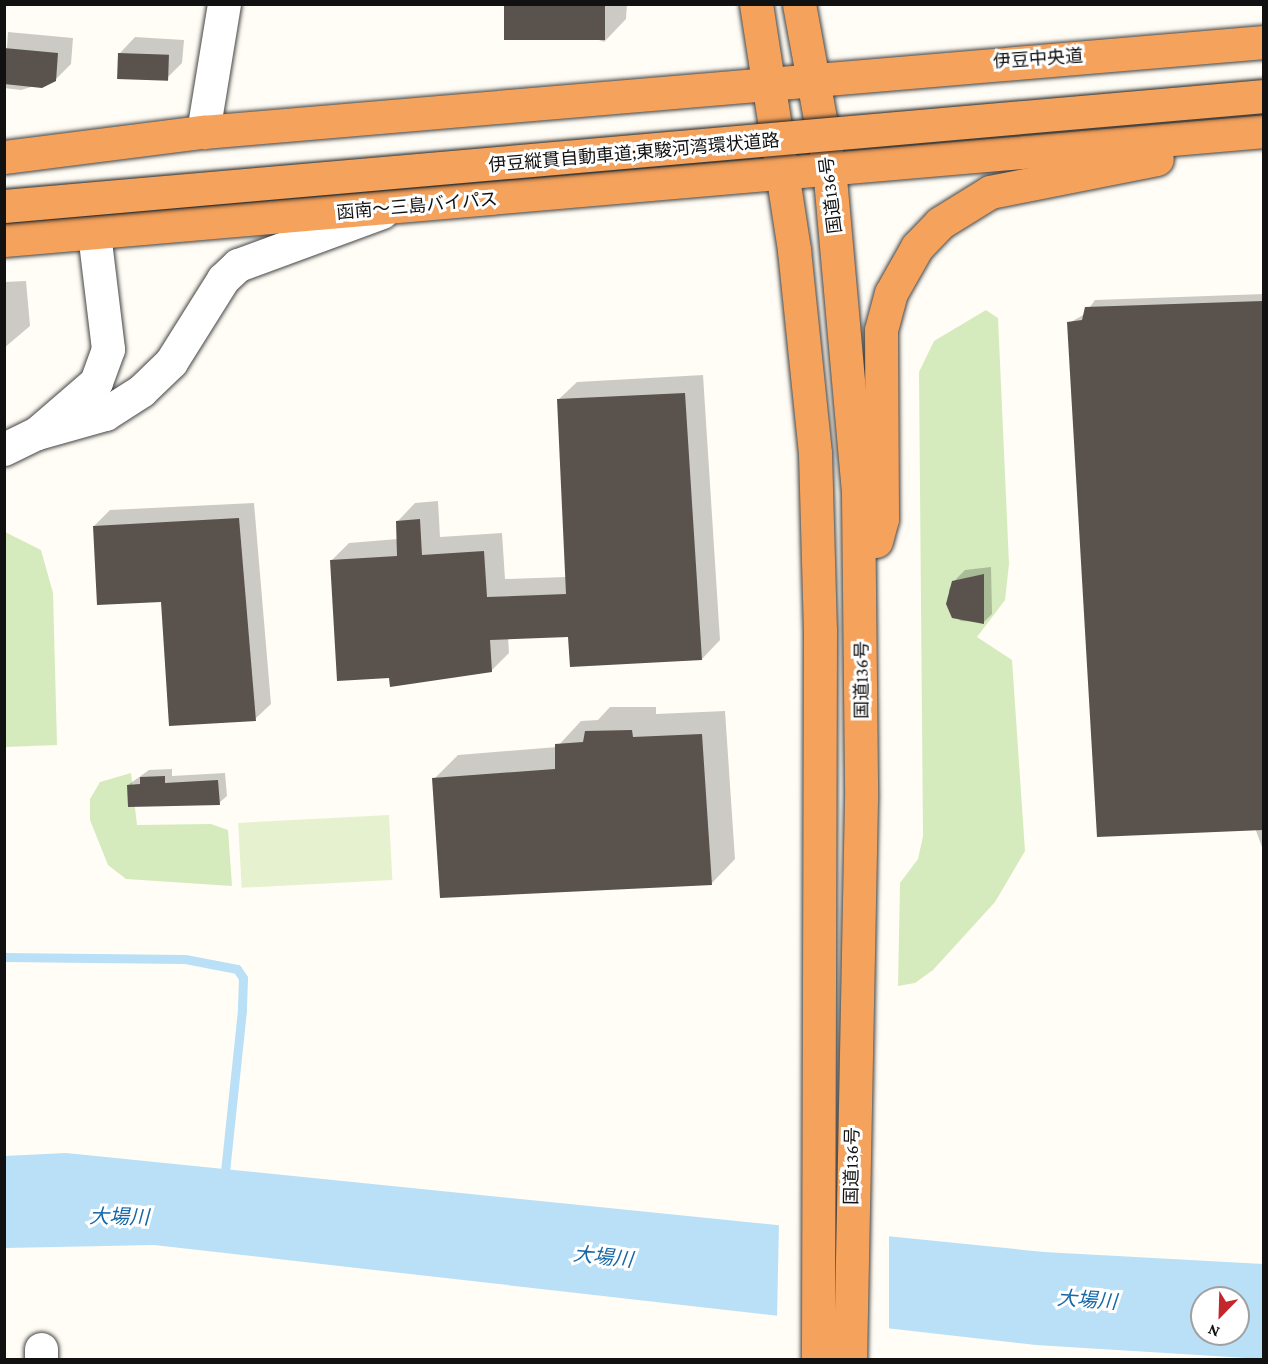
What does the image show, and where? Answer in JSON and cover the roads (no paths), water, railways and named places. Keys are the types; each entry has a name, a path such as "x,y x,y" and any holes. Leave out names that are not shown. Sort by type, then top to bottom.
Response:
{"highway":[{"name":"国道136号","path":"756,4 783,174 815,453 820,798 818,1359"},
{"name":"国道136号","path":"799,4 829,167 852,410 862,593 861,800 852,1144 850,1359"},
{"name":"伊豆中央道","path":"813,78 1263,42"},
{"path":"4,157 203,132 767,84 813,78"},
{"name":"伊豆縦貫自動車道;東駿河湾環状道路","path":"4,206 1263,96"},
{"path":"829,167 1263,131"},
{"path":"862,593 882,519 881,330 891,292 917,246 940,223 990,192 1153,159 1263,149"},
{"name":"函南～三島バイパス","path":"4,240 783,174 829,167"}],"street":[{"path":"203,132 224,4"},
{"path":"4,449 37,433 105,414 141,392 171,362 223,279 238,265 392,208"},
{"path":"37,433 96,382 108,349 94,233"}],"water":[{"name":"大場川","path":"66,1153 1044,1252 1263,1264 1263,1359 1036,1345 154,1245 5,1248 4,1156"}],"waterway":[{"path":"4,957 185,959 237,969 243,978 242,1010 224,1180"}]}
